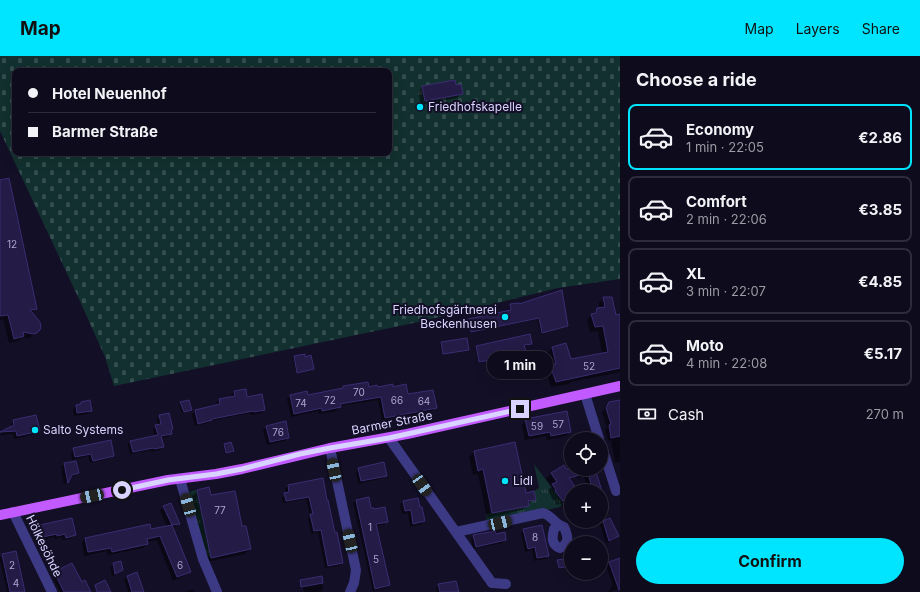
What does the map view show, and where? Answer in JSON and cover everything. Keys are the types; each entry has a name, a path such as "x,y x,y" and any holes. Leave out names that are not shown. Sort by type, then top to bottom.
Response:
{"main road":[{"name":"Barmer Straße","path":"0,515 168,480 242,469 330,448 389,438 620,386"}],"street":[{"path":"585,394 597,432"},
{"path":"389,438 492,583 506,584"},
{"path":"330,448 356,570 354,583 350,592"},
{"path":"608,466 616,491"},
{"path":"180,479 203,559 218,592"},
{"name":"Hölkesöhde","path":"13,512 52,592"},
{"path":"456,532 543,513 549,514 558,525"}],"green space":[{"path":"0,56 620,56 620,279 558,288 423,321 114,386 105,357 0,131"},
{"path":"534,464 564,504 560,507 487,523 486,514 528,506 528,501 536,500 534,491 539,488"},
{"path":"197,490 211,558 207,556 188,492"}],"building":[{"path":"455,80 456,85 461,84 463,94 425,101 422,86"},
{"path":"9,178 37,309 30,310 40,322 41,326 37,333 33,334 23,332 24,336 14,339 8,315 0,316 0,180"},
{"path":"562,290 568,326 542,333 539,318 471,332 468,319 511,310 510,304 519,304"},
{"path":"603,297 612,297 616,315 620,314 620,368 556,382 550,365 556,364 552,347 566,343 571,359 608,352 603,326 595,327 591,314 596,313 597,308 605,307"},
{"path":"530,334 532,344 524,345 534,376 524,377 520,355 479,362 476,346"},
{"path":"467,338 469,350 443,354 441,342"},
{"path":"305,354 305,357 311,355 314,369 297,373 294,356"},
{"path":"368,382 369,387 393,384 393,387 406,384 408,394 433,390 437,408 385,418 381,397 340,404 341,407 322,411 322,408 294,414 290,395 307,391 308,395 343,388 343,386"},
{"path":"246,389 247,397 262,394 265,410 212,419 198,424 195,410 220,404 219,399 235,396 234,391"},
{"path":"90,400 92,411 77,413 76,405"},
{"path":"189,400 192,410 184,412 180,402"},
{"path":"620,400 620,436 611,438 609,425 611,424 606,408 609,402"},
{"path":"567,411 571,432 564,432 564,433 551,436 550,432 529,436 525,419"},
{"path":"169,413 173,429 171,430 172,434 161,436 164,447 133,452 130,441 158,435 155,425 161,424 159,415"},
{"path":"36,415 40,431 17,436 16,431 0,432 14,425 13,420"},
{"path":"286,421 289,438 270,442 266,426"},
{"path":"111,440 114,456 93,461 91,454 75,457 73,448"},
{"path":"231,442 234,451 226,453 224,444"},
{"name":"Lidl","path":"515,442 526,493 534,491 536,500 528,501 529,506 492,513 483,469 478,471 474,451"},
{"path":"76,461 79,473 72,475 68,483 64,463"},
{"path":"384,462 387,476 361,481 358,468"},
{"path":"564,465 564,476 577,476 569,478 573,484 564,484 563,501 555,491 556,490 552,484 557,482 551,473"},
{"path":"589,476 597,476 600,484 591,484"},
{"path":"323,478 335,533 337,532 343,563 328,566 321,530 314,531 310,514 313,514 309,497 286,501 284,493 289,492 288,485"},
{"path":"209,487 211,495 235,491 242,526 246,526 251,549 211,558 197,490"},
{"path":"369,497 371,508 374,509 385,507 388,522 376,524 390,585 375,589 356,500"},
{"path":"418,498 420,507 422,507 425,521 413,524 411,510 405,511 403,501"},
{"path":"171,503 180,524 172,525 163,506"},
{"path":"72,518 76,535 66,538 65,534 57,536 57,534 38,538 35,526"},
{"path":"610,518 619,536 609,541 605,528 608,528 608,519"},
{"path":"150,524 151,529 172,525 191,572 177,577 160,536 147,539 148,544 112,552 111,548 88,552 85,538"},
{"path":"542,525 549,556 537,558 535,547 528,549 523,529"},
{"path":"495,531 496,534 505,532 506,540 476,547 473,535"},
{"path":"16,551 25,592 10,592 2,554"},
{"path":"620,558 620,590 619,590 609,562"},
{"path":"564,559 564,567 559,568 557,560"},
{"path":"121,561 123,570 115,574 113,563"},
{"path":"72,563 82,582 85,580 91,592 64,592 54,572"},
{"path":"137,572 144,592 132,592 127,576"},
{"path":"322,576 323,583 301,587 300,580"},
{"path":"105,580 111,592 97,592 95,585"},
{"path":"456,581 459,592 440,592 438,584"}],"place":[{"name":"Friedhofskapelle","path":"420,107"},
{"name":"Friedhofsgärtnerei Beckenhusen","path":"505,317"},
{"name":"Salto Systems","path":"35,430"},
{"name":"Lidl","path":"505,481"}],"route":[{"path":"122,490 168,480 242,469 300,454 389,438 520,409"}]}
